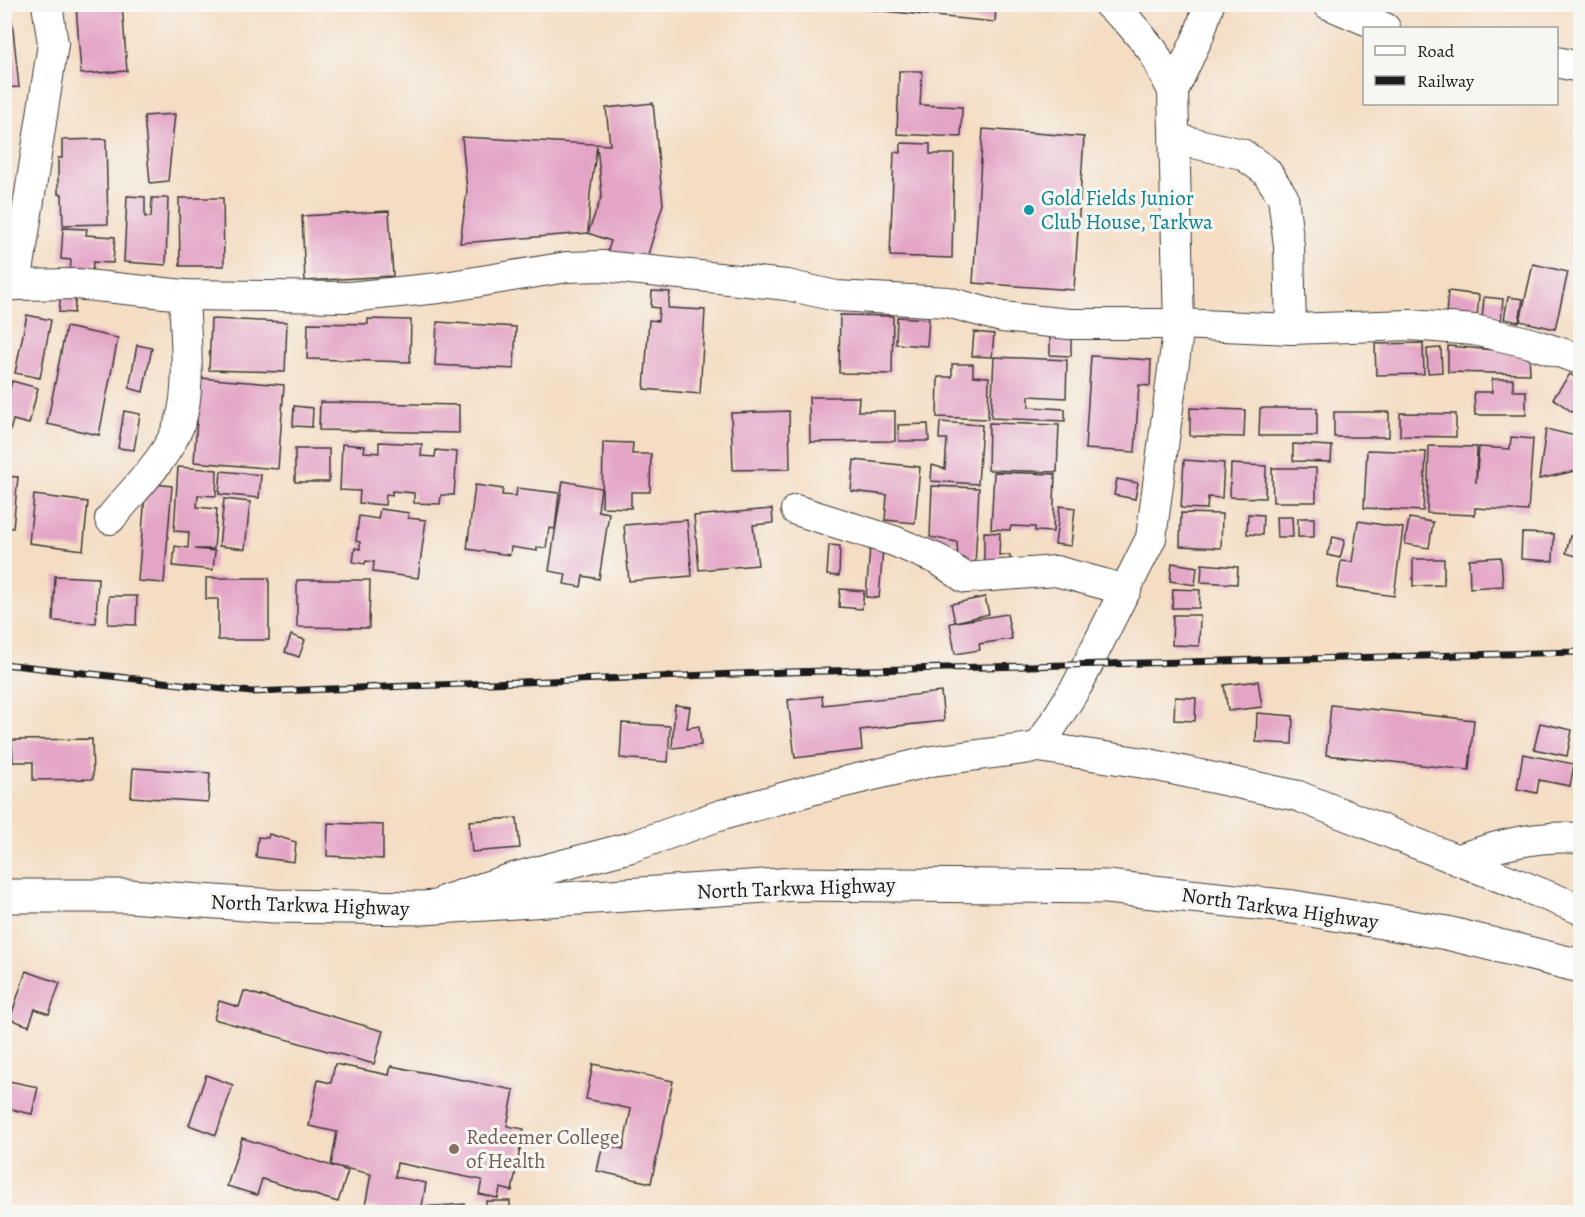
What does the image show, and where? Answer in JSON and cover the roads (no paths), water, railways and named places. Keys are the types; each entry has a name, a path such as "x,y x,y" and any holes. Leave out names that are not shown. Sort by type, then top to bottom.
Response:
{"main road":[{"name":"North Tarkwa Highway","path":"4,896 129,896 274,906 422,908 796,884 1107,887 1304,908 1447,933 1581,966"}],"street":[{"path":"46,4 53,44 10,285 76,284 184,295 350,297 439,288 567,267 602,266 787,285 836,296 948,302 1002,317 1070,324 1179,324 1291,328 1410,325 1474,330 1527,342 1581,359"},
{"path":"1039,747 1078,684 1151,538 1179,324 1173,91 1153,51 1128,21 1108,4"},
{"path":"1173,91 1199,35 1209,4"},
{"path":"1328,4 1383,27"},
{"path":"1558,62 1581,67"},
{"path":"1176,139 1242,154 1266,171 1283,197 1289,246 1291,328"},
{"path":"110,519 164,453 180,424 186,378 184,295"},
{"path":"796,510 894,541 939,560 965,578 1056,571 1126,590"},
{"path":"422,908 513,878 631,847 718,816 811,790 932,761 1039,747 1144,763 1298,796 1581,909"},
{"path":"1457,860 1498,845 1559,837 1581,838"}],"railway":[{"path":"4,664 251,692 788,672 1580,652"}],"place":[{"name":"Gold Fields Junior Club House, Tarkwa","path":"1029,210"},
{"name":"Redeemer College of Health","path":"454,1149"}]}
